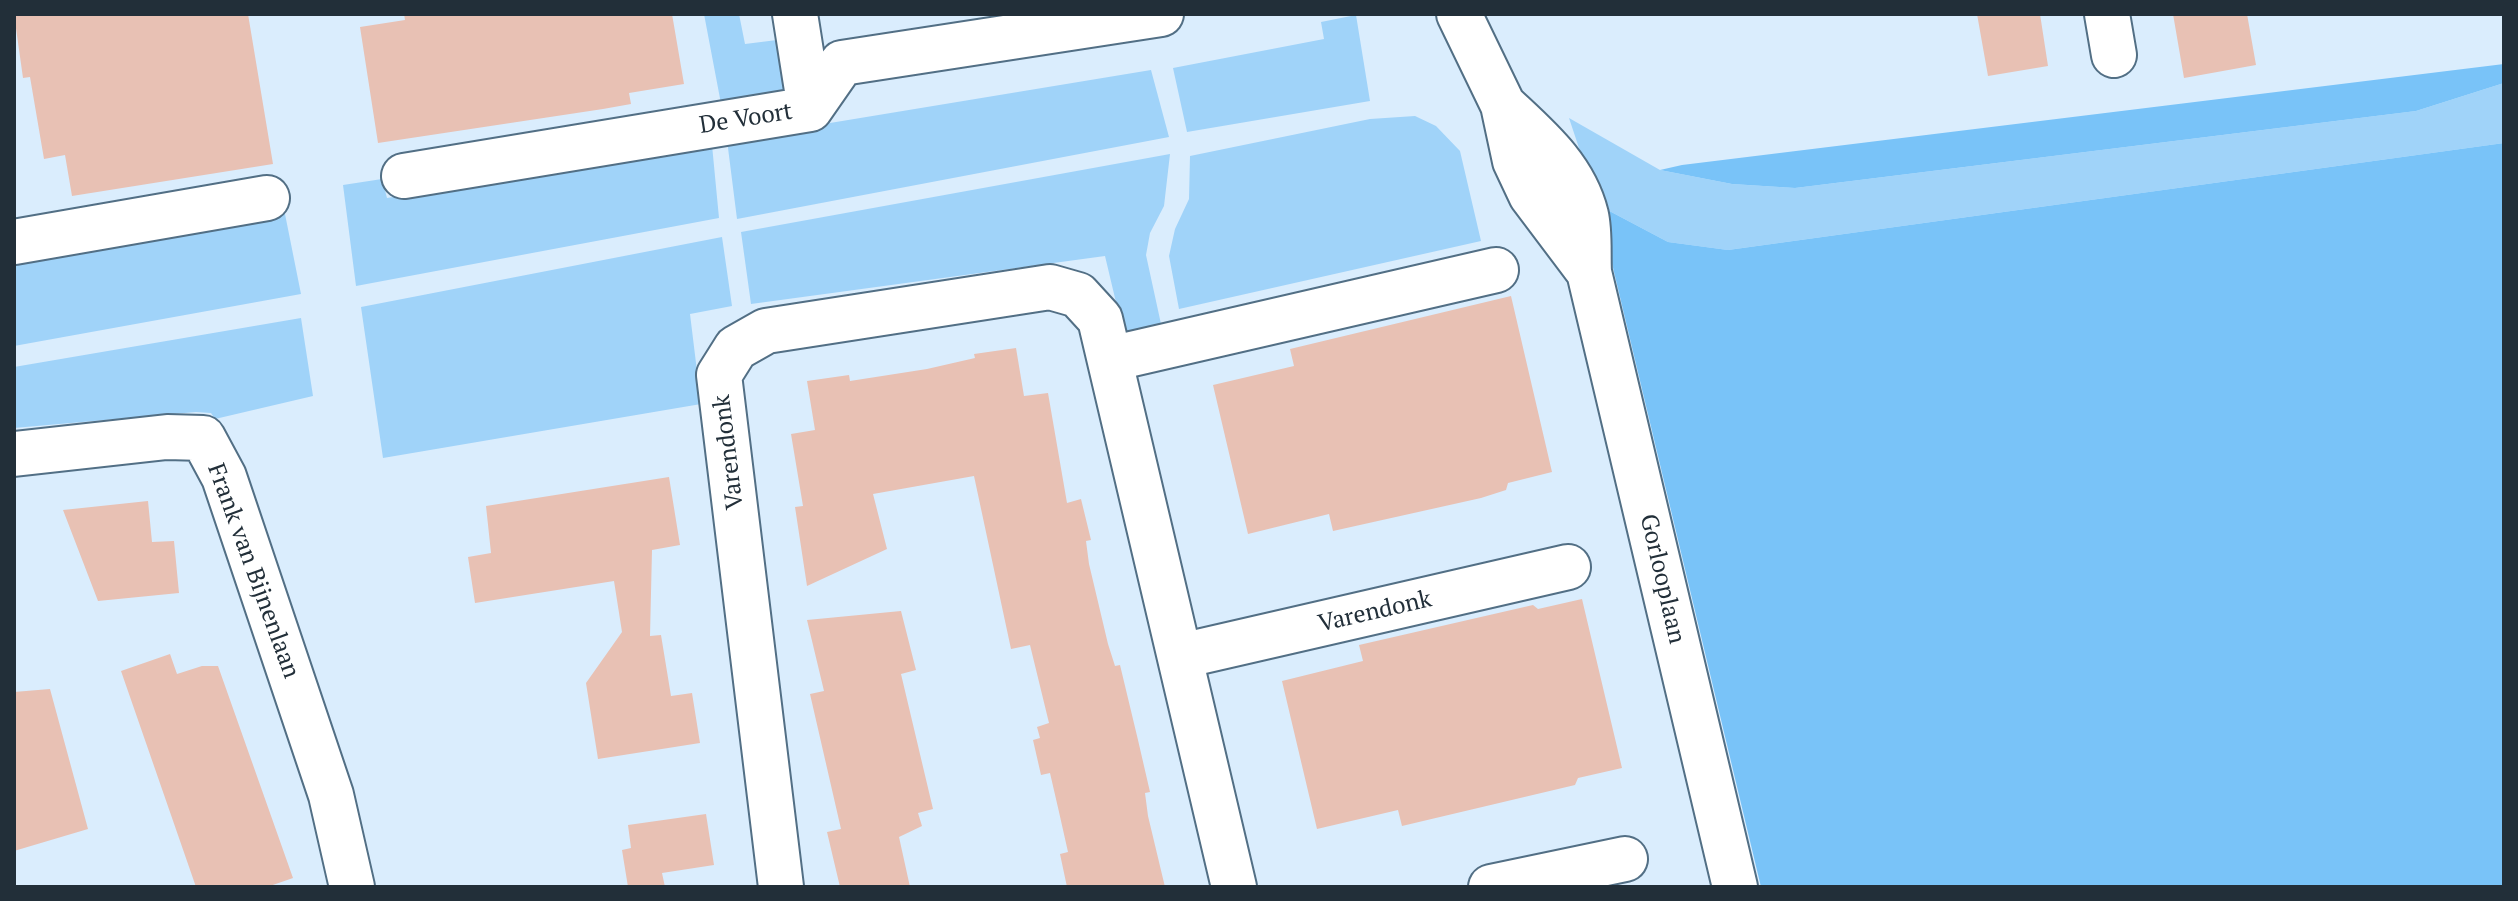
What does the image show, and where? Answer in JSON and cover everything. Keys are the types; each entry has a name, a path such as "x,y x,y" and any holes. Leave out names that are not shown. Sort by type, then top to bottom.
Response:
{"street":[{"path":"795,14 810,109"},
{"name":"De Voort","path":"404,176 810,109 842,63 1161,14"},
{"name":"Gorlooplaan","path":"1459,14 1503,105 1515,161 1531,195 1589,272 1735,887"},
{"path":"14,242 267,198"},
{"path":"1110,359 1496,270"},
{"name":"Varendonk","path":"781,887 719,375 736,348 766,331 1050,287 1078,295 1100,319 1234,887"},
{"name":"Frank van Bijnenlaan","path":"14,454 167,437 203,438 224,477 326,780 352,887"},
{"name":"Varendonk","path":"1181,656 1568,567"},
{"path":"1491,887 1625,859"}],"shaded area":[{"path":"704,14 739,14 745,44 785,39 793,89 722,109"},
{"path":"1356,15 1370,101 1187,132 1173,68 1324,39 1321,22"},
{"path":"2504,64 2504,83 2416,111 1795,188 1732,184 1660,170 1682,165"},
{"path":"1151,70 1169,137 737,219 727,140"},
{"path":"2504,83 2504,143 1728,250 1668,242 1598,205 1569,118 1660,170 1732,184 1795,188 2416,111"},
{"path":"1415,116 1436,126 1460,151 1481,241 1179,309 1169,256 1175,229 1189,199 1190,156 1370,119"},
{"path":"2504,143 2504,887 1761,887 1598,205 1668,242 1728,250"},
{"path":"712,145 719,218 356,286 343,185 382,179 387,198"},
{"path":"1170,154 1164,206 1150,233 1146,255 1161,324 1124,336 1105,256 751,304 741,232"},
{"path":"284,209 301,294 14,346 14,256"},
{"path":"722,237 732,306 690,314 701,404 383,458 361,307"},
{"path":"301,318 313,396 215,419 211,413 196,412 14,428 14,367"}],"building":[{"path":"14,14 248,14 273,164 72,196 65,155 44,159 30,77 23,78"},
{"path":"404,14 672,14 684,84 629,93 631,104 378,143 360,27 405,20"},
{"path":"1977,14 2040,14 2048,66 1988,76"},
{"path":"2173,14 2247,14 2256,65 2184,78"},
{"path":"1511,296 1552,472 1508,483 1506,490 1481,498 1333,531 1329,514 1248,534 1213,385 1294,366 1290,349"},
{"path":"1016,348 1024,396 1048,393 1067,503 1081,499 1091,540 1086,541 1089,564 1108,644 1115,666 1120,665 1138,740 1150,792 1145,793 1148,816 1165,887 1067,887 1060,854 1068,852 1050,773 1041,775 1033,740 1040,738 1037,727 1049,723 1030,645 1011,649 974,476 873,494 887,549 807,586 795,507 803,506 791,434 815,430 807,381 849,375 850,381 927,369 975,358 974,354"},
{"path":"669,477 680,545 652,550 650,636 661,635 671,696 692,693 700,743 598,759 586,683 622,632 614,581 475,603 468,557 491,553 486,506"},
{"path":"148,501 152,542 174,541 179,593 98,601 63,510"},
{"path":"1582,599 1622,768 1578,778 1575,785 1402,826 1398,810 1317,829 1282,681 1363,661 1359,645 1533,605 1538,609"},
{"path":"901,611 916,670 901,674 933,809 918,813 922,826 899,837 910,887 840,887 827,832 841,829 810,694 824,691 807,620"},
{"path":"170,654 177,674 202,666 218,666 293,878 267,887 196,887 121,671"},
{"path":"50,689 88,829 14,851 14,692"},
{"path":"706,814 714,865 662,873 665,887 628,887 622,850 631,848 628,825"}]}
